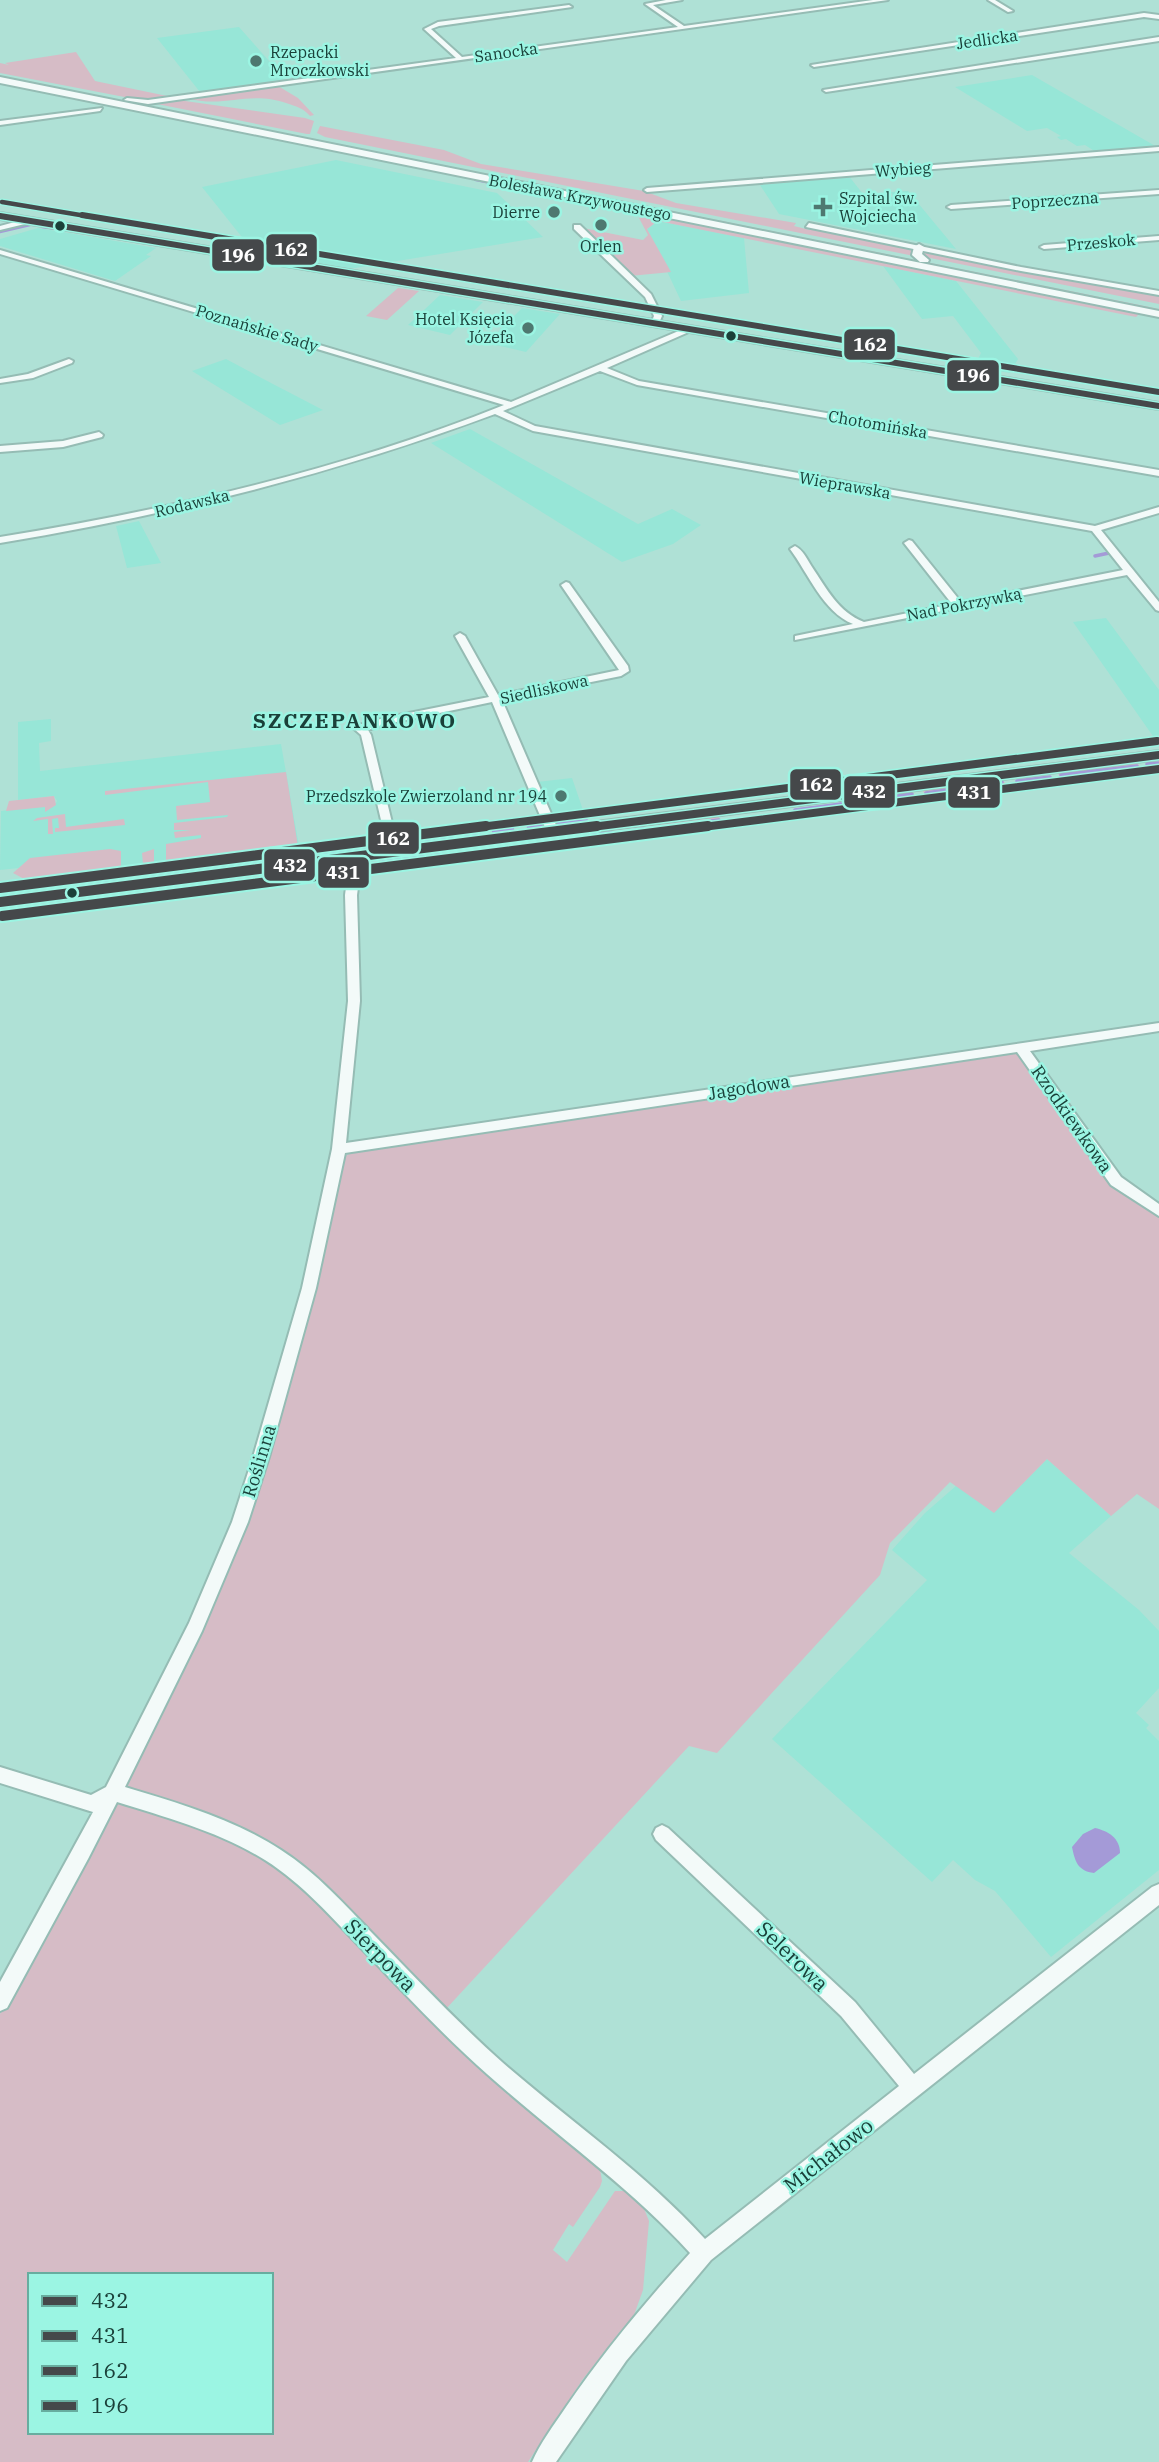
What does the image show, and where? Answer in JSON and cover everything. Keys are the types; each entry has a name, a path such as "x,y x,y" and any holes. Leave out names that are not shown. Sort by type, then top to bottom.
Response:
{"main road":[{"name":"Bolesława Krzywoustego","path":"0,75 1159,307"},
{"name":"Bolesława Krzywoustego","path":"0,80 1159,314"},
{"path":"0,216 1159,406"},
{"path":"919,247 917,255 923,260"},
{"path":"0,902 1159,755"}],"street":[{"path":"645,2 679,0"},
{"name":"Sanocka","path":"127,100 148,102 885,0"},
{"path":"991,0 1010,11"},
{"path":"645,2 683,28"},
{"path":"461,59 427,29 438,24 569,7"},
{"name":"Jedlicka","path":"814,65 1144,15 1159,18"},
{"name":"Jedlicka","path":"826,90 1159,39"},
{"path":"0,123 100,109"},
{"name":"Wybieg","path":"647,190 1159,149"},
{"name":"Poprzeczna","path":"951,207 1159,192"},
{"path":"0,228 26,220"},
{"path":"809,225 1040,273 1159,293"},
{"path":"577,228 648,296 658,316 654,323"},
{"name":"Przeskok","path":"1044,247 1159,238"},
{"name":"Poznańskie Sady","path":"0,252 513,405"},
{"name":"Rodawska","path":"0,538 46,532 186,505 295,478 398,448 498,412 688,329"},
{"path":"0,382 30,376 69,360"},
{"name":"Chotomińska","path":"600,368 637,383 1159,473"},
{"name":"Wieprawska","path":"498,412 533,428 1095,529"},
{"path":"0,449 63,444 99,435"},
{"path":"1159,510 1095,529 1159,608"},
{"path":"909,543 958,605"},
{"path":"795,549 808,564 812,578 844,616 862,625"},
{"name":"Nad Pokrzywką","path":"799,638 1130,571"},
{"name":"Siedliskowa","path":"393,852 360,728 624,671 566,585"},
{"path":"460,636 499,705 553,832"},
{"path":"342,859 354,872 370,855"},
{"name":"Roślinna","path":"0,2001 114,1792 196,1626 240,1522 261,1457 306,1297 339,1149 354,1000 351,895 354,872"},
{"name":"Jagodowa","path":"339,1149 1159,1027"},
{"name":"Rzodkiewkowa","path":"1021,1048 1116,1181 1159,1211"},
{"path":"0,1775 92,1804 114,1792"},
{"name":"Sierpowa","path":"114,1792 213,1824 274,1855 344,1917 467,2042 530,2098 581,2137 673,2216 704,2253"},
{"name":"Selerowa","path":"662,1834 848,2009 913,2088"},
{"name":"Michałowo","path":"544,2462 591,2388 660,2301 704,2253 1159,1893"}],"shaded area":[{"path":"239,27 286,80 200,92 157,38"},
{"path":"76,52 95,81 172,97 140,100 0,73 0,63 9,65 5,63"},
{"path":"1032,75 1157,147 1096,152 1085,145 1077,146 1066,139 1061,140 1057,137 1061,136 1047,128 1027,131 955,87"},
{"path":"0,76 1159,309 1159,312 0,79"},
{"path":"278,86 298,98 314,115 310,116 286,103 260,98 213,102 187,98"},
{"path":"178,100 314,121 310,134 307,134 152,103"},
{"path":"320,126 444,150 481,164 644,191 676,203 796,223 794,226 810,230 818,228 912,248 914,256 325,137 317,133"},
{"path":"336,160 497,193 543,237 343,270 257,256 202,187"},
{"name":"Szpital św. Wojciecha","path":"848,175 867,199 893,197 891,192 908,191 956,249 779,214 758,182"},
{"path":"649,215 1159,318 1139,314 1136,317 658,221 647,229 671,272 630,276 583,228 643,240 648,235 639,218"},
{"path":"658,221 744,238 749,293 681,301 647,229"},
{"path":"38,228 156,248 146,255 151,256 115,281 0,246 0,239"},
{"path":"920,251 1034,273 1159,294 1159,304 930,258 923,256"},
{"path":"883,266 956,281 1018,359 1010,373 974,367 981,353 953,316 922,319"},
{"path":"398,288 419,291 387,320 366,316"},
{"path":"440,295 483,302 450,335 408,325"},
{"path":"522,308 560,314 526,352 487,343"},
{"path":"226,359 323,410 280,425 192,371"},
{"path":"470,429 638,524 672,509 701,525 673,544 622,562 431,443"},
{"path":"139,521 161,563 127,568 116,526"},
{"path":"1106,618 1159,690 1159,738 1155,739 1073,622"},
{"path":"51,719 51,741 39,743 40,771 281,744 299,846 30,880 28,867 0,870 1,811 55,805 57,801 54,796 18,800 18,722"},
{"path":"1135,761 1143,769 1062,780 1057,772"},
{"path":"286,772 298,846 314,845 149,866 143,864 142,853 154,849 154,863 166,862 166,844 201,838 201,835 175,838 174,832 191,830 174,830 174,823 227,817 228,815 177,820 176,806 210,802 208,782 105,795 105,791"},
{"name":"Przedszkole Zwierzoland nr 194","path":"572,778 583,810 550,815 537,782"},
{"path":"1001,778 1006,784 1005,787 927,797 922,790"},
{"path":"910,790 917,798 854,806 850,799"},
{"path":"54,796 56,805 45,812 45,807 6,811 9,801"},
{"path":"65,814 66,827 124,819 125,825 55,832 55,828 59,828 58,818 52,819 53,834 48,834 48,819 33,821"},
{"path":"717,814 722,823 665,831 662,823"},
{"path":"315,847 316,851 201,863 150,872 149,867"},
{"path":"110,849 121,851 121,870 28,881 13,873 30,858"},
{"path":"316,852 315,859 154,879 150,877 150,874 202,865"},
{"path":"422,852 426,861 361,869 375,859"},
{"path":"286,870 287,878 228,885 227,877"},
{"path":"117,899 111,906 0,920 12,910"},
{"path":"1017,1051 1117,1186 1159,1217 1159,1509 1137,1494 1111,1516 1047,1459 994,1513 950,1482 890,1543 880,1575 717,1753 689,1746 445,2010 319,1880 124,1787 223,1582 262,1479 308,1320 342,1158 356,1150"},
{"path":"1047,1459 1111,1516 1069,1553 1139,1610 1159,1631 1159,1688 1136,1713 1149,1725 1146,1728 1159,1741 1159,1870 1051,1957 995,1891 975,1880 953,1860 932,1882 772,1739 927,1580 892,1550 925,1513 957,1485 994,1512"},
{"path":"117,1796 209,1830 260,1854 310,1891 599,2163 602,2181 600,2187 573,2227 569,2224 553,2250 567,2262 615,2191 626,2191 643,2206 649,2221 643,2290 634,2315 583,2379 528,2462 0,2462 0,2014"},
{"path":"1095,1828 1112,1836 1118,1843 1120,1853 1094,1873 1078,1865 1072,1847 1083,1834"}],"waterway":[{"path":"475,180 583,202"},
{"path":"0,232 30,225"},
{"path":"42,227 65,230"},
{"path":"1095,556 1109,553"},
{"path":"1147,764 1159,763"},
{"path":"1061,775 1137,766"},
{"path":"1017,781 1050,777"},
{"path":"926,793 1002,782"},
{"path":"854,802 912,794"},
{"path":"795,810 841,804"},
{"path":"671,826 719,820"},
{"path":"556,823 587,821"},
{"path":"534,826 529,827 542,825"},
{"path":"494,831 512,829"},
{"path":"634,831 645,829"},
{"path":"464,835 479,833"},
{"path":"590,836 611,833"},
{"path":"441,838 451,837"},
{"path":"396,844 433,839"},
{"path":"324,853 383,846"},
{"path":"433,854 441,853"},
{"path":"153,876 313,855"},
{"path":"384,861 424,855"},
{"path":"79,882 118,880"}],"transit line":[{"name":"162","path":"2,202 1159,392"},
{"name":"196","path":"0,216 1159,406"},
{"name":"162","path":"0,888 1157,741"},
{"name":"432","path":"0,902 1159,755"},
{"name":"431","path":"2,916 1159,769"}],"place":[{"name":"Rzepacki Mroczkowski","path":"256,61"},
{"name":"Szpital św. Wojciecha","path":"823,207"},
{"name":"Dierre","path":"554,212"},
{"name":"Orlen","path":"601,225"},
{"name":"Hotel Księcia Józefa","path":"528,328"},
{"name":"Przedszkole Zwierzoland nr 194","path":"561,796"}],"district":[{"name":"SZCZEPANKOWO","path":"355,720"}]}
